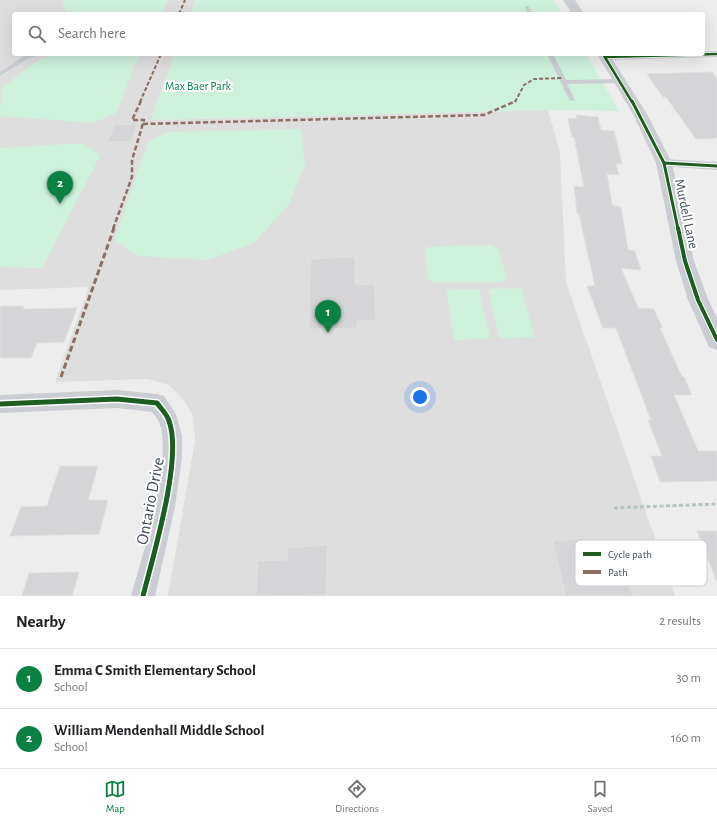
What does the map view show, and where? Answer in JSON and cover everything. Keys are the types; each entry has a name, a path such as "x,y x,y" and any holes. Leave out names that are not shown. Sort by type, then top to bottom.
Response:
{"street":[{"path":"569,0 577,12"},
{"path":"705,54 717,54"},
{"name":"Murdell Lane","path":"604,56 621,81 640,114 664,163 685,260 698,300 717,340"},
{"path":"664,163 717,166"},
{"name":"Ontario Drive","path":"0,404 117,399 157,403 169,422 173,446 168,487 143,596"}],"lane":[{"path":"527,7 529,12"},
{"path":"0,74 25,58 32,56"},
{"path":"551,56 572,100"},
{"path":"564,82 621,81"}],"path":[{"path":"614,508 717,504"}],"shaded area":[{"path":"0,0 195,0 191,12 12,12 12,56 174,56 151,120 548,110 560,152 566,282 656,540 575,540 575,586 672,586 675,596 168,596 195,440 193,416 183,399 169,385 148,379 55,382 89,287 0,290"}],"green space":[{"path":"64,0 168,0 162,12 67,12 62,4"},
{"path":"195,0 554,0 562,12 191,12"},
{"path":"53,56 138,56 117,112 94,123 0,116 1,88 37,61"},
{"name":"Max Baer Park","path":"174,56 587,56 619,111 548,110 151,120"},
{"path":"301,129 305,165 289,204 254,243 207,260 138,256 114,240 148,142 167,132"},
{"path":"83,143 100,156 42,268 0,267 0,148"},
{"path":"491,245 498,249 507,277 501,282 436,283 428,279 424,251 427,247"},
{"path":"521,288 535,337 499,338 488,289"},
{"path":"479,289 490,338 454,340 446,290"}],"building":[{"path":"712,72 717,78 717,138 696,139 666,97 663,97 647,74"},
{"path":"576,115 598,117 601,130 614,131 622,164 616,164 619,175 607,174 612,205 621,207 628,250 635,251 641,270 621,268 638,308 654,309 662,327 660,328 682,377 684,377 692,395 674,395 698,451 717,451 717,481 660,482 651,456 662,456 648,420 651,420 616,328 603,328 587,286 595,286 579,214 577,214 574,186 584,187 574,137 572,137 568,118 577,119"},
{"path":"137,124 131,141 108,142 114,125"},
{"path":"355,257 355,284 374,285 376,320 357,321 357,328 309,329 311,259"},
{"path":"0,306 24,306 23,309 77,308 64,342 37,343 31,358 0,358"},
{"path":"60,466 98,466 88,500 108,500 99,534 10,536 21,507 47,506"},
{"path":"697,531 717,531 717,580 707,557 707,540 700,540"},
{"path":"582,539 575,540 575,586 630,586 633,596 566,596 553,541"},
{"path":"327,545 326,595 256,596 258,561 287,560 288,548"},
{"path":"79,572 72,596 22,596 29,573"}],"marked path":[{"path":"180,12 185,0"},
{"path":"61,377 132,177 132,160 144,120 132,120 160,56"},
{"path":"143,124 484,115 515,102 524,85 534,79 562,78"}],"cycle path":[{"path":"705,54 717,54"},
{"path":"604,56 640,114 664,163 685,261 698,300 717,340"},
{"path":"605,57 642,56"},
{"path":"664,163 717,166"},
{"path":"0,404 117,399 157,403 169,421 172,436 172,457 165,507 143,596"}],"place":[{"name":"William Mendenhall Middle School","path":"60,204"},
{"name":"Emma C Smith Elementary School","path":"328,333"}]}
